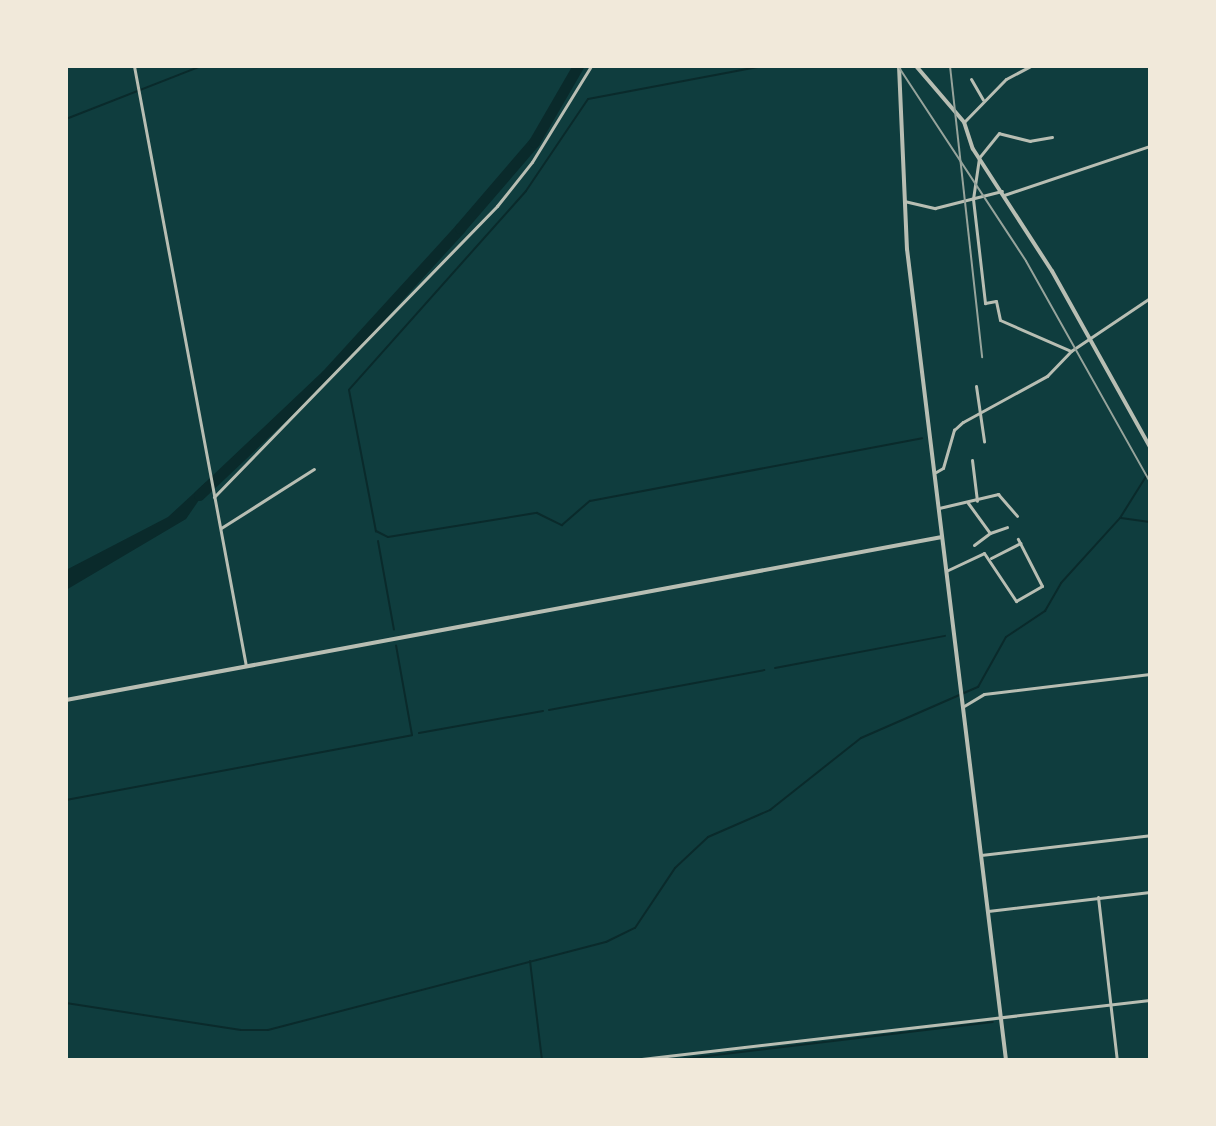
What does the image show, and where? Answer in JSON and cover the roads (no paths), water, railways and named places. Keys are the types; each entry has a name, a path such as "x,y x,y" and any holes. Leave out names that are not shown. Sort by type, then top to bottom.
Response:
{"street":[{"path":"134,66 246,666"},
{"path":"214,497 497,206 532,162 591,66"},
{"path":"899,66 904,201 1006,1060"},
{"path":"916,66 964,122 979,158 1091,339 1150,447"},
{"path":"964,122 983,100 1030,66"},
{"path":"971,79 983,100"},
{"path":"1052,137 1030,141 999,133 979,158 973,199 985,303 996,301 1000,320 1071,351"},
{"path":"904,201 935,208 1003,193 1150,146"},
{"path":"936,472 947,458 954,430 980,411 1047,376 1071,351 1150,298"},
{"path":"976,386 984,441"},
{"path":"972,460 977,501"},
{"path":"221,528 314,469"},
{"path":"939,508 998,494 1017,516"},
{"path":"968,503 990,533"},
{"path":"974,545 990,533 1007,527"},
{"path":"66,700 942,537"},
{"path":"946,571 984,553 991,558 1016,601 1042,586 1019,541 991,558"},
{"path":"964,704 984,694 1150,674"},
{"path":"981,855 1150,835"},
{"path":"988,911 1150,892"},
{"path":"1098,897 1117,1060"},
{"path":"633,1060 1150,1000"}],"water":[{"path":"206,482 208,487 186,519 66,590 66,570 168,517"}],"waterway":[{"path":"66,119 201,66"},
{"path":"199,495 326,375 460,228 534,142 578,66"},
{"path":"763,66 588,99 526,191 349,390 376,531 388,537 537,513 562,525 590,501 922,438"},
{"path":"66,1003 241,1030 268,1030 606,942 635,928 675,868 708,837 770,810 861,738 978,687 1006,637 1045,611 1061,583 1120,518 1150,470"},
{"path":"1121,518 1150,522"},
{"path":"378,541 394,630"},
{"path":"775,668 945,636"},
{"path":"66,800 412,735 396,645"},
{"path":"549,710 764,670"},
{"path":"419,733 543,711"},
{"path":"530,961 542,1060"},
{"path":"674,1060 993,1022"}],"railway":[{"path":"898,66 1026,261 1150,482"},
{"path":"950,66 982,357"}]}
